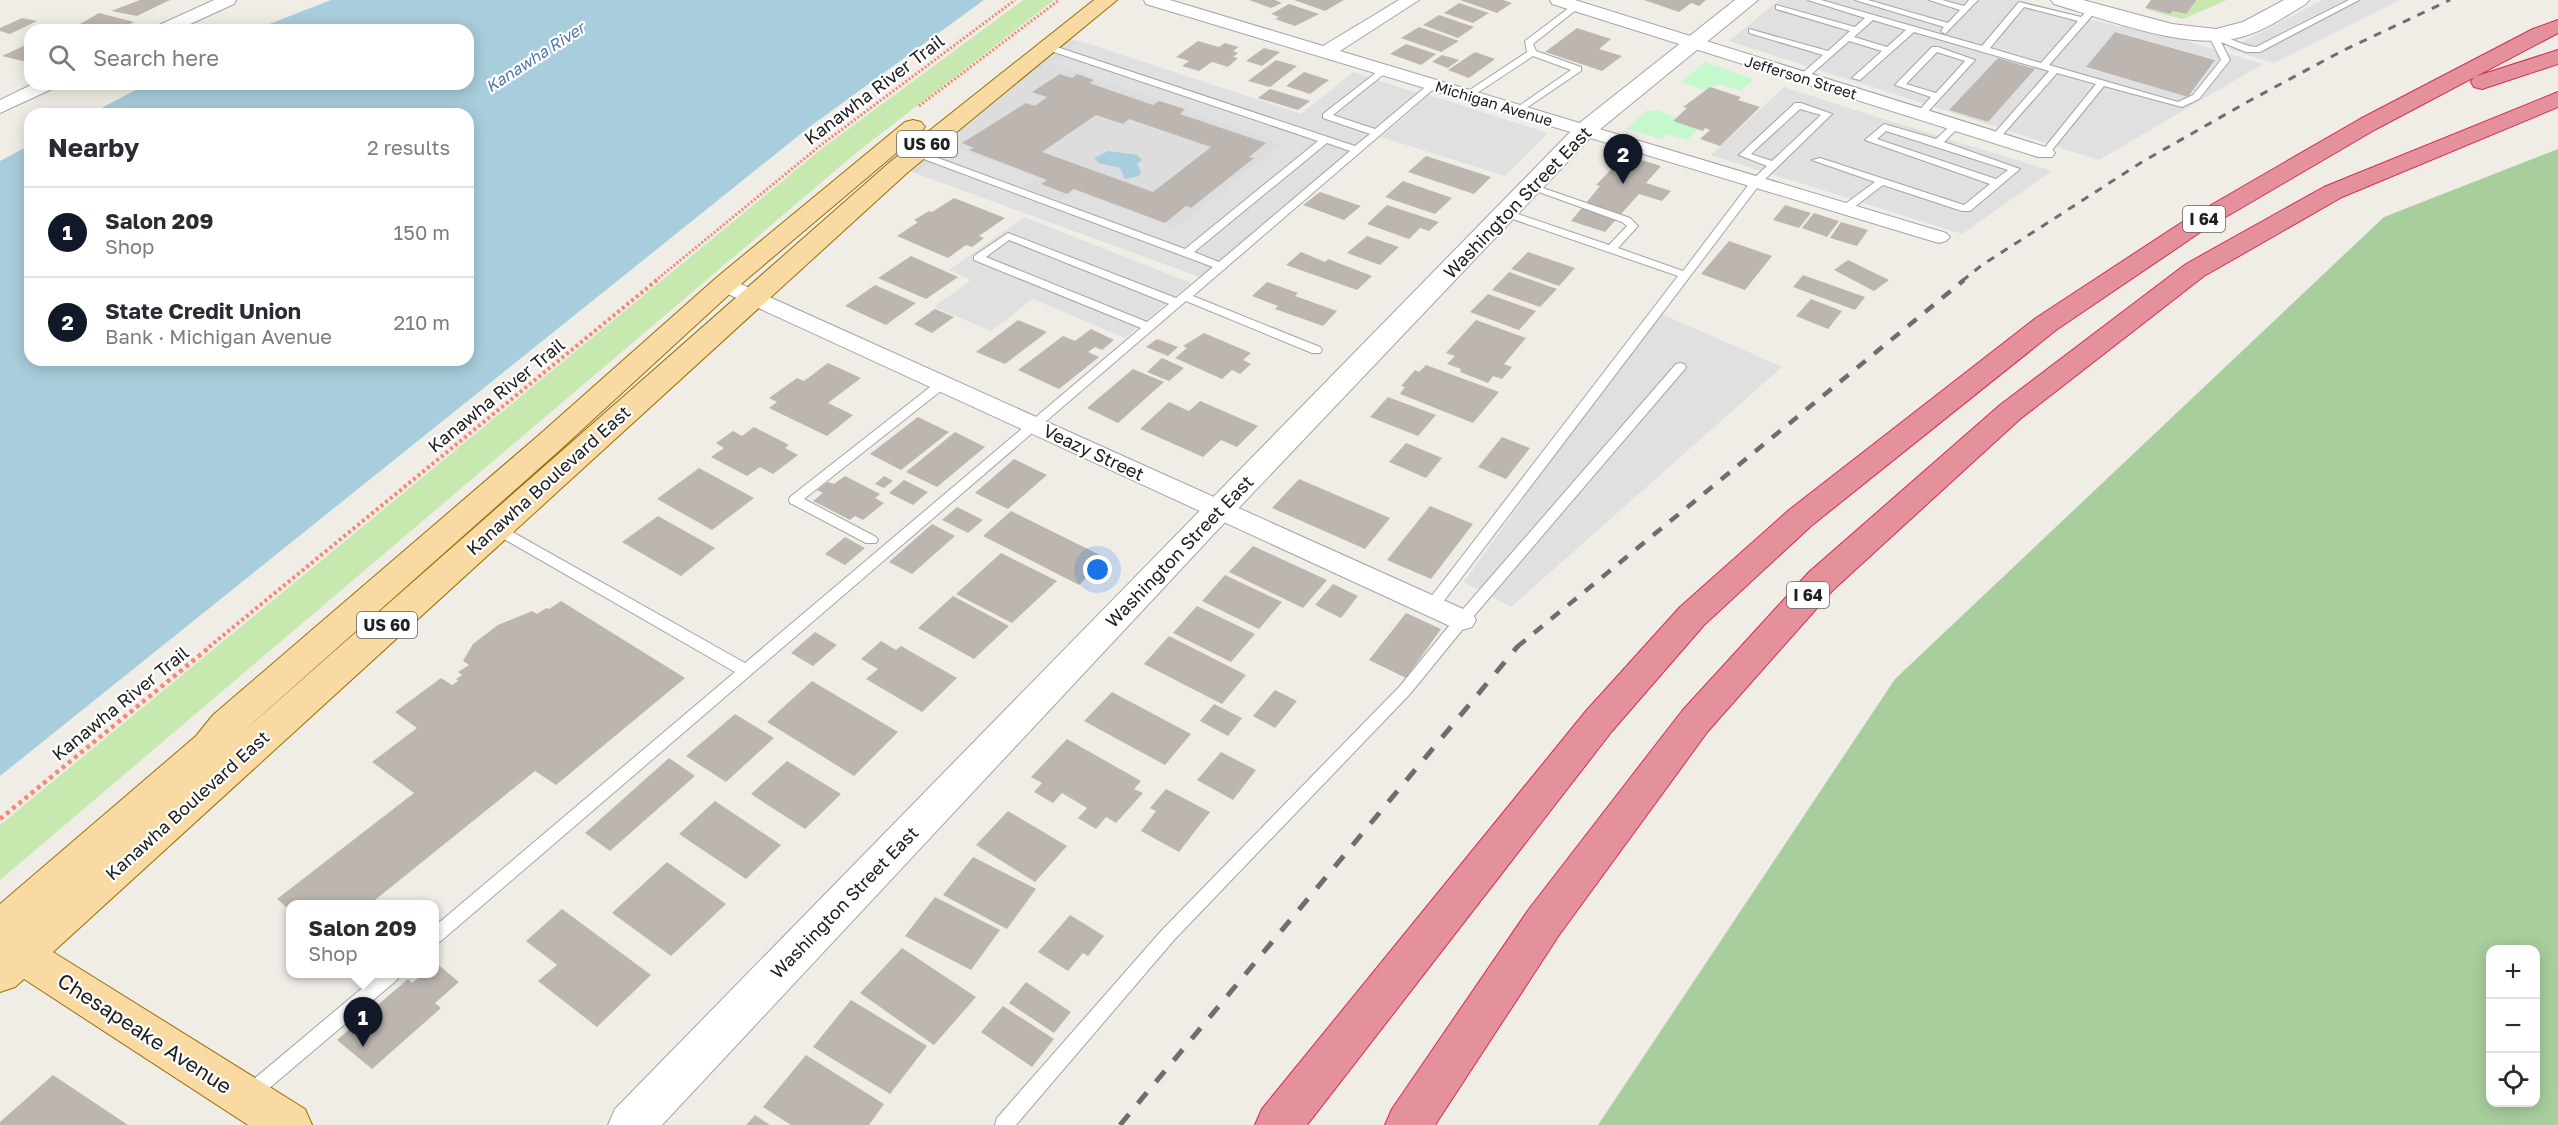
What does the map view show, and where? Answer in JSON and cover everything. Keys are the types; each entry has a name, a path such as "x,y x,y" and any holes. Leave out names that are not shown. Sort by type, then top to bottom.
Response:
{"highway":[{"path":"2368,124 2540,33 2558,26"},
{"name":"I 64","path":"1278,1125 1599,721 1692,616 1800,518 2046,324 2196,224 2368,124 2518,69 2558,57"},
{"name":"I 64","path":"1408,1125 1544,922 1695,721 1821,581 1984,435 2010,412 2195,270 2333,192 2558,99"}],"main road":[{"path":"957,92 1078,0"},
{"name":"Kanawha Boulevard East","path":"5,950 209,747 226,725 550,442 1107,0"},
{"name":"Kanawha Boulevard East","path":"5,950 495,528 739,290 931,112"},
{"name":"Kanawha Boulevard East","path":"0,904 197,739 226,725"},
{"name":"Chesapeake Avenue","path":"5,950 289,1125"}],"street":[{"path":"177,24 228,0"},
{"name":"Michigan Avenue","path":"1152,0 1939,237"},
{"path":"1326,52 1412,0"},
{"name":"Jefferson Street","path":"1558,0 2045,153"},
{"name":"Washington Street East","path":"631,1125 1219,509 1585,130 1749,0"},
{"path":"2061,0 2088,15 2213,36 2249,27 2299,0"},
{"path":"0,106 35,90"},
{"name":"Veazy Street","path":"739,290 1462,620"}],"lane":[{"path":"1812,0 2179,105 2196,98 2226,60 2213,36"},
{"path":"1859,0 1950,26"},
{"path":"1934,0 1966,9"},
{"path":"1939,37 1974,0"},
{"path":"2213,36 2246,49 2257,50 2355,0"},
{"path":"1984,50 2022,4 2088,15"},
{"path":"1519,111 1578,69 1532,53 1528,43 1577,6"},
{"path":"1779,7 1856,30"},
{"path":"2043,66 2088,15"},
{"path":"1803,77 1871,17"},
{"path":"1857,78 1912,29"},
{"path":"1752,31 1829,54"},
{"path":"1848,38 1888,50"},
{"path":"1048,47 1356,150"},
{"path":"1921,114 1971,60 1935,49 1900,85 1937,96"},
{"path":"1468,95 1532,53"},
{"path":"1377,133 1326,116 1385,70"},
{"path":"1995,138 2055,70"},
{"path":"2045,153 2102,83"},
{"path":"439,933 1432,85"},
{"path":"1432,606 1756,182 1774,165 1797,143 1827,114 1798,105 1744,155 1774,165"},
{"path":"1938,143 1956,125"},
{"path":"1817,159 1966,209 2015,169 1884,127 1870,140 1997,183"},
{"path":"1187,253 1325,140"},
{"path":"916,153 1221,266"},
{"path":"1845,209 1882,181"},
{"path":"1530,187 1626,220 1633,226 1611,249"},
{"path":"1505,213 1685,274"},
{"path":"1149,327 978,258 1008,236 1316,350"},
{"path":"1004,1125 1168,935 1405,690 1462,620 1680,367"},
{"path":"871,540 795,500 943,383"},
{"path":"495,528 746,671"},
{"path":"245,1097 386,978"}],"path":[{"name":"Kanawha River Trail","path":"0,819 821,145 1016,0"}],"shaded area":[{"path":"1779,0 2020,0 2120,27 2126,23 2263,64 2099,160 1729,41","holes":["2116,32 2215,59 2215,60 2189,97 2086,68","1998,58 2035,69 1988,122 1949,110"]},
{"path":"2322,0 2400,0 2274,63 2229,49"},
{"path":"1062,36 1372,137 1206,279 899,167"},
{"path":"1080,41 1301,114 1353,72 1417,93 1199,275 917,173 949,145 1035,177 1023,187 1060,201 1073,191 1177,228 1281,144 1053,63"},
{"path":"1784,87 2052,171 1962,234 1711,155"},
{"path":"1429,95 1548,133 1505,176 1381,137"},
{"path":"1024,217 1191,283 1125,338 1033,299 991,331 934,307 971,280 949,270"},
{"path":"1657,312 1782,367 1511,607 1464,582"}],"green space":[{"path":"1023,0 1054,0 856,153 0,880 0,825 824,147"},
{"path":"2198,0 2227,0 2183,19 2143,9 2170,14 2173,11 2186,14"},
{"path":"1705,62 1754,79 1741,91 1718,84 1704,90 1681,82"},
{"path":"1648,110 1660,111 1676,117 1674,121 1698,129 1687,140 1667,134 1662,139 1626,129"},
{"path":"2558,149 2558,1125 1598,1125 1895,679 2384,217"}],"water":[{"name":"Kanawha River","path":"331,0 984,0 808,128 0,776 0,161 24,148 24,366 474,366 474,108 101,108 136,90 474,90 474,24 269,24"},
{"path":"1108,151 1137,155 1142,160 1137,164 1141,172 1139,176 1125,179 1120,168 1099,163 1094,158"}],"building":[{"path":"140,0 170,0 137,16 111,11"},
{"path":"1249,0 1275,0 1282,3 1271,8"},
{"path":"1294,0 1344,0 1325,11"},
{"path":"1460,0 1503,0 1512,3 1497,13"},
{"path":"1644,0 1706,0 1699,6 1691,3 1679,12"},
{"path":"2151,0 2197,0 2186,14 2173,11 2170,14 2145,8"},
{"path":"1459,3 1489,13 1473,23 1444,13"},
{"path":"1289,4 1319,14 1295,26 1275,19 1279,17 1271,14"},
{"path":"99,13 134,22 130,24 80,24"},
{"path":"1439,15 1474,27 1458,38 1423,25"},
{"path":"22,18 37,21 24,24 24,27 10,34 0,31 0,28"},
{"path":"1419,27 1459,41 1441,52 1401,38"},
{"path":"1577,28 1611,39 1599,49 1622,56 1602,71 1545,52"},
{"path":"2115,32 2215,60 2188,97 2086,67"},
{"path":"1198,41 1219,47 1225,43 1239,47 1233,51 1238,53 1233,57 1238,58 1228,67 1212,62 1199,71 1182,66 1189,61 1176,57"},
{"path":"1406,44 1436,54 1421,65 1390,54"},
{"path":"24,46 24,61 2,56"},
{"path":"1264,48 1280,52 1262,66 1246,61"},
{"path":"1475,52 1495,59 1469,78 1448,70"},
{"path":"1442,55 1459,60 1448,68 1432,62"},
{"path":"1998,58 2035,69 1988,122 1949,110"},
{"path":"1276,60 1297,66 1270,87 1248,81"},
{"path":"1304,72 1329,80 1310,94 1286,86"},
{"path":"1060,74 1072,78 1077,74 1094,80 1089,83 1153,105 1159,101 1185,109 1180,114 1266,143 1249,157 1254,158 1191,208 1186,206 1165,223 1074,189 1067,194 1041,184 1047,180 969,150 974,148 962,143 1026,103 1035,106 1047,97 1032,92","holes":["1096,115 1123,124 1129,119 1211,147 1153,192 1042,152"]},
{"path":"1710,87 1741,97 1738,100 1760,107 1720,146 1700,139 1710,130 1705,128 1703,131 1673,121 1687,108 1683,107"},
{"path":"1270,89 1310,101 1298,110 1258,98"},
{"path":"1625,155 1661,166 1646,183 1671,191 1662,201 1639,194 1605,232 1571,221 1600,186 1596,185"},
{"path":"1426,156 1491,177 1474,194 1408,172"},
{"path":"1403,181 1452,198 1435,214 1385,197"},
{"path":"1320,192 1361,206 1344,220 1303,205"},
{"path":"954,198 1005,218 979,236 984,238 972,247 966,245 948,258 897,236 918,222 914,220"},
{"path":"1387,205 1439,222 1429,231 1420,228 1409,239 1367,224"},
{"path":"1785,205 1811,213 1799,228 1773,220"},
{"path":"1814,213 1839,221 1827,237 1802,228"},
{"path":"1841,222 1868,230 1857,246 1830,238"},
{"path":"1367,236 1399,247 1380,265 1347,253"},
{"path":"1729,241 1772,256 1745,290 1701,274"},
{"path":"1301,252 1325,262 1328,259 1372,276 1357,290 1286,265"},
{"path":"1528,252 1575,268 1559,286 1511,269"},
{"path":"911,256 958,277 926,299 878,278"},
{"path":"1848,260 1889,280 1874,291 1834,270"},
{"path":"1509,272 1557,289 1540,307 1492,290"},
{"path":"1803,275 1865,297 1855,310 1793,287"},
{"path":"1267,282 1298,293 1295,296 1337,311 1323,326 1275,309 1278,306 1252,296"},
{"path":"875,285 916,303 886,325 845,306"},
{"path":"1488,294 1536,311 1519,330 1470,312"},
{"path":"1811,299 1842,311 1828,329 1796,316"},
{"path":"935,309 954,317 932,333 914,324"},
{"path":"1018,320 1047,332 1005,364 976,352"},
{"path":"1476,320 1526,338 1504,364 1512,367 1502,379 1493,376 1488,383 1447,364 1455,356 1446,353"},
{"path":"1091,329 1114,340 1102,350 1095,347 1088,352 1099,357 1059,389 1018,370 1063,336 1075,341"},
{"path":"1204,333 1251,353 1243,360 1251,364 1240,374 1232,370 1222,379 1175,358 1187,348 1183,346"},
{"path":"1157,339 1178,347 1168,356 1146,347"},
{"path":"1162,358 1184,368 1169,381 1147,372"},
{"path":"828,363 861,378 828,403 853,415 827,436 769,408 777,402 769,398 797,378 804,381"},
{"path":"1426,365 1499,392 1473,423 1400,394 1405,387 1401,386 1415,370 1419,372"},
{"path":"1133,369 1164,382 1118,423 1087,408"},
{"path":"1388,397 1436,415 1418,436 1370,417"},
{"path":"1200,401 1258,426 1237,447 1221,440 1203,457 1140,429 1169,402 1189,411"},
{"path":"918,417 949,432 901,470 870,454"},
{"path":"754,427 789,445 785,448 798,455 773,474 760,467 747,476 711,457 724,448 716,443 733,431 742,436"},
{"path":"955,432 985,447 937,487 906,472"},
{"path":"1502,437 1530,448 1506,479 1478,467"},
{"path":"1406,443 1442,458 1426,478 1389,462"},
{"path":"1014,459 1047,475 1008,509 975,493"},
{"path":"699,468 754,498 712,530 657,499"},
{"path":"845,476 880,494 875,498 884,503 863,520 855,516 850,520 813,501 823,493 817,490 828,482 834,484"},
{"path":"884,476 893,481 884,488 875,484"},
{"path":"1299,479 1390,518 1365,549 1272,508"},
{"path":"904,480 928,492 913,505 889,493"},
{"path":"1430,506 1473,524 1431,579 1387,560"},
{"path":"957,507 983,520 968,533 942,520"},
{"path":"1011,511 1106,558 1079,585 983,536"},
{"path":"658,516 715,548 681,576 622,542"},
{"path":"932,524 955,536 912,574 889,562"},
{"path":"845,537 865,548 845,565 825,554"},
{"path":"1253,546 1327,580 1303,608 1229,572"},
{"path":"1001,553 1057,581 1012,623 956,594"},
{"path":"1225,575 1282,602 1259,629 1202,601"},
{"path":"1333,584 1358,596 1341,618 1315,605"},
{"path":"953,596 1009,626 974,659 918,628"},
{"path":"561,601 685,678 556,785 535,771 375,900 286,900 286,907 277,899 414,793 372,762 417,728 395,712 441,678 452,685 458,681 456,679 462,675 458,672 469,665 463,661 473,644 498,625 532,611 537,614 546,608 549,609"},
{"path":"1197,606 1255,634 1231,662 1173,633"},
{"path":"1406,613 1441,629 1406,678 1369,660"},
{"path":"815,632 837,645 813,666 791,653"},
{"path":"1169,636 1246,675 1222,704 1144,664"},
{"path":"881,641 896,650 901,646 957,678 922,712 866,679 878,669 861,659"},
{"path":"812,681 898,732 854,776 767,722"},
{"path":"1275,690 1297,701 1275,728 1253,716"},
{"path":"1112,692 1191,734 1165,765 1084,721"},
{"path":"1214,704 1242,718 1228,736 1200,721"},
{"path":"735,714 774,738 726,782 686,756"},
{"path":"1067,739 1141,781 1134,789 1143,793 1116,823 1106,817 1096,829 1078,818 1087,808 1062,793 1053,803 1034,792 1042,783 1031,777"},
{"path":"1221,752 1256,770 1233,800 1197,780"},
{"path":"669,758 695,776 610,851 585,833"},
{"path":"787,761 841,794 805,829 751,794"},
{"path":"1166,789 1210,812 1179,852 1141,831 1156,811 1150,808"},
{"path":"715,801 781,845 746,879 679,834"},
{"path":"1008,811 1067,846 1035,882 976,845"},
{"path":"973,857 1036,889 1007,929 943,895"},
{"path":"667,862 726,904 671,956 612,913"},
{"path":"935,897 1000,930 971,970 905,936"},
{"path":"562,909 651,975 597,1027 538,981 557,965 526,941"},
{"path":"1070,915 1104,936 1088,956 1083,953 1068,971 1038,952"},
{"path":"902,948 976,997 934,1045 860,993"},
{"path":"439,965 459,982 435,1003 441,1008 372,1069 337,1040 408,979 412,983 418,978 439,978"},
{"path":"1026,982 1071,1012 1054,1033 1009,1003"},
{"path":"851,1000 927,1046 890,1094 813,1047"},
{"path":"1003,1006 1054,1039 1032,1067 981,1032"},
{"path":"806,1055 884,1104 869,1125 791,1125 763,1107"},
{"path":"53,1075 128,1125 0,1125 0,1122"},
{"path":"755,1115 770,1125 746,1125"}],"railway":[{"path":"1962,281 1982,265 2142,162 2342,51 2450,0"},
{"path":"1518,647 1964,280"},
{"path":"1120,1125 1518,647"}],"place":[{"name":"State Credit Union","path":"1623,184"},
{"name":"Salon 209","path":"363,1047"}]}
